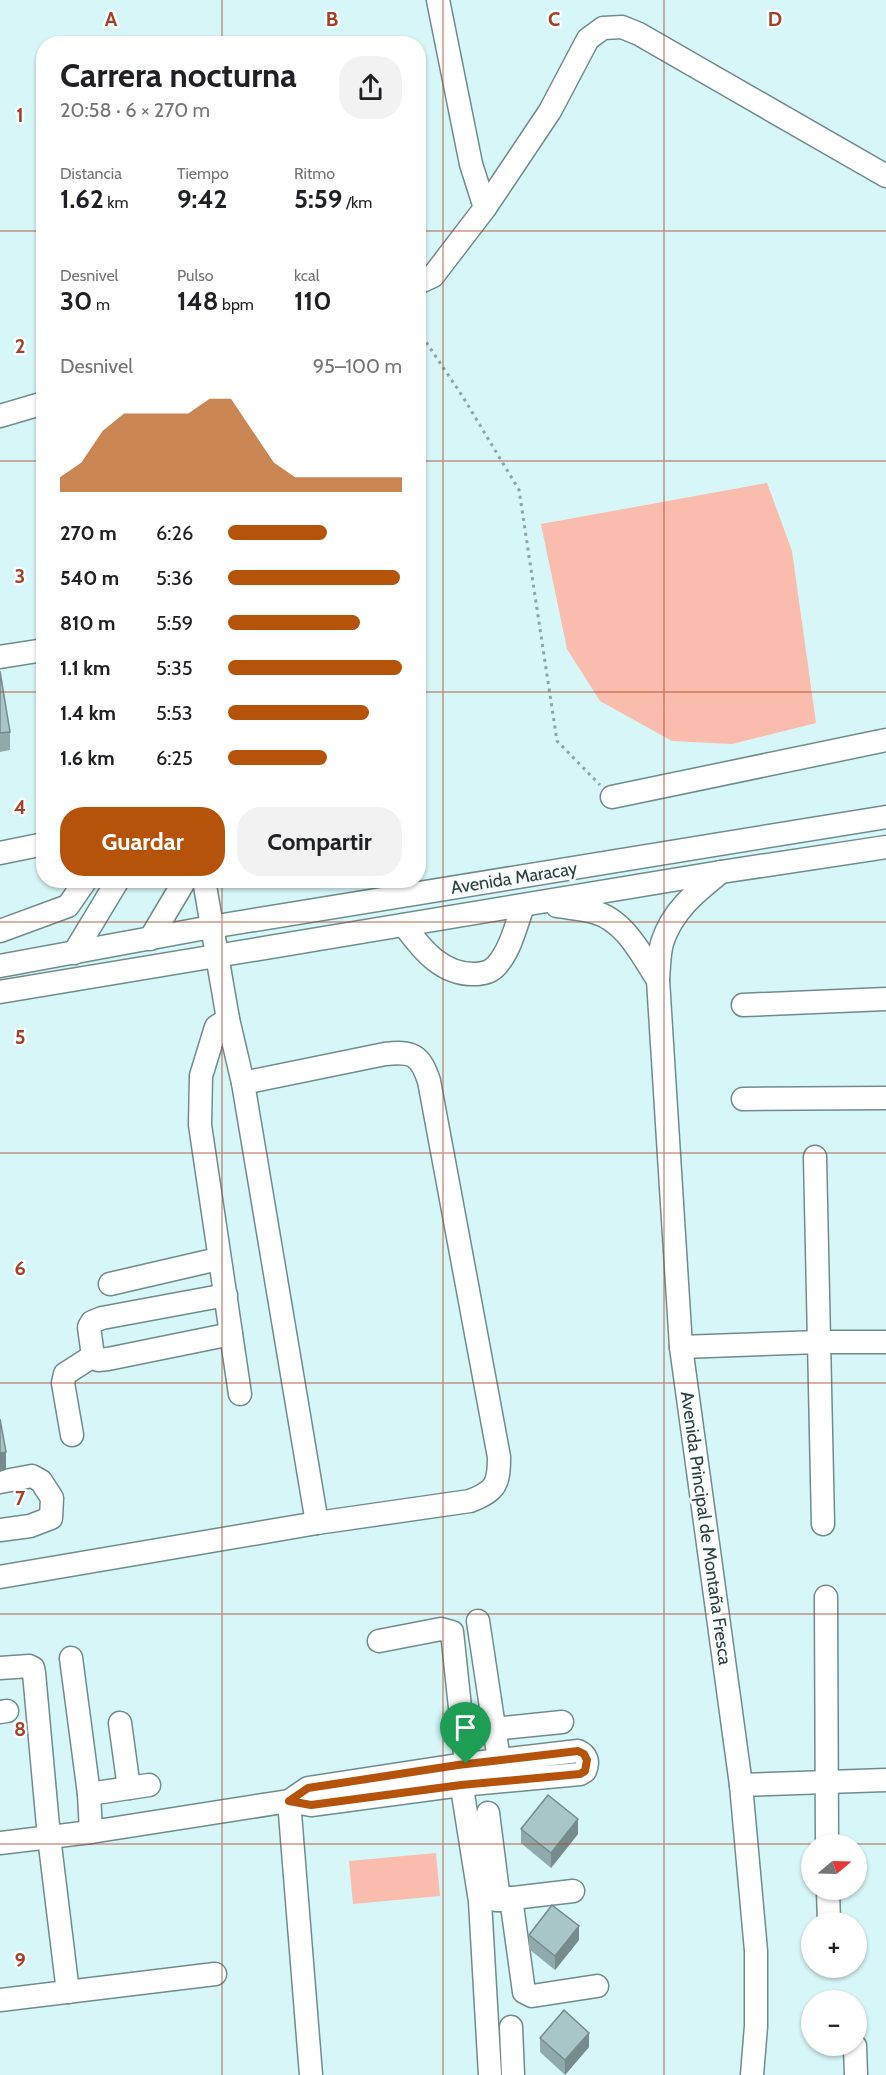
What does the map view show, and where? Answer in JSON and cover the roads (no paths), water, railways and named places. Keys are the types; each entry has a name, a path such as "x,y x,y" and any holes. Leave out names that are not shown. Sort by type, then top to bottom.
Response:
{"street":[{"path":"438,0 471,164 485,208"},
{"path":"426,279 433,276 485,208 550,111 588,39 603,28 622,27 639,34 886,176"},
{"path":"0,416 36,405"},
{"path":"0,657 36,651"},
{"path":"612,797 886,740"},
{"name":"Avenida Maracay","path":"0,966 211,927 886,817"},
{"path":"0,853 36,846"},
{"name":"Avenida Maracay","path":"0,992 721,872 886,847"},
{"name":"Avenida Principal de Montaña Fresca","path":"721,872 689,898 672,919 662,944 658,980 681,1347 741,1785 756,1951 756,2026 752,2075"},
{"path":"0,931 68,906 80,888"},
{"path":"74,952 113,888"},
{"path":"150,939 180,888"},
{"path":"205,888 228,1019 243,1083 317,1523"},
{"path":"404,925 423,951 454,972 487,973 496,966 531,905 596,912 616,924 631,939 658,980"},
{"path":"743,1005 886,999"},
{"path":"228,1019 216,1026 201,1076 200,1125 218,1259 226,1295 240,1394"},
{"path":"0,1577 317,1523 470,1501 484,1496 495,1486 499,1475 499,1457 429,1080 424,1066 417,1057 403,1052 385,1053 243,1083"},
{"path":"743,1099 886,1098"},
{"path":"815,1157 823,1524"},
{"path":"110,1284 218,1259"},
{"path":"226,1295 102,1318 92,1322 89,1326 93,1356 99,1360 231,1334"},
{"path":"681,1347 886,1342"},
{"path":"72,1435 63,1383 65,1374 93,1356"},
{"path":"0,1482 32,1476 41,1481 52,1498 51,1518 30,1526 0,1530"},
{"path":"826,1598 827,1834"},
{"path":"478,1621 499,1760"},
{"path":"379,1641 441,1629 452,1632 462,1771 496,1900 524,1992 532,1996 597,1986"},
{"path":"71,1658 89,1794 91,1832"},
{"path":"0,1668 29,1666 34,1672 49,1837 68,1992"},
{"path":"493,1729 562,1722"},
{"path":"89,1794 139,1786 120,1723"},
{"path":"0,1843 91,1832 289,1801 308,1788 462,1771 580,1774 587,1766 584,1754 578,1751 499,1760 462,1771"},
{"path":"741,1785 886,1780"},
{"path":"289,1801 311,2075"},
{"path":"488,1813 496,1900 490,2075"},
{"path":"496,1900 573,1891"},
{"path":"0,2000 215,1974"},
{"path":"511,2027 513,2075"},
{"path":"855,2056 856,2075"}]}
